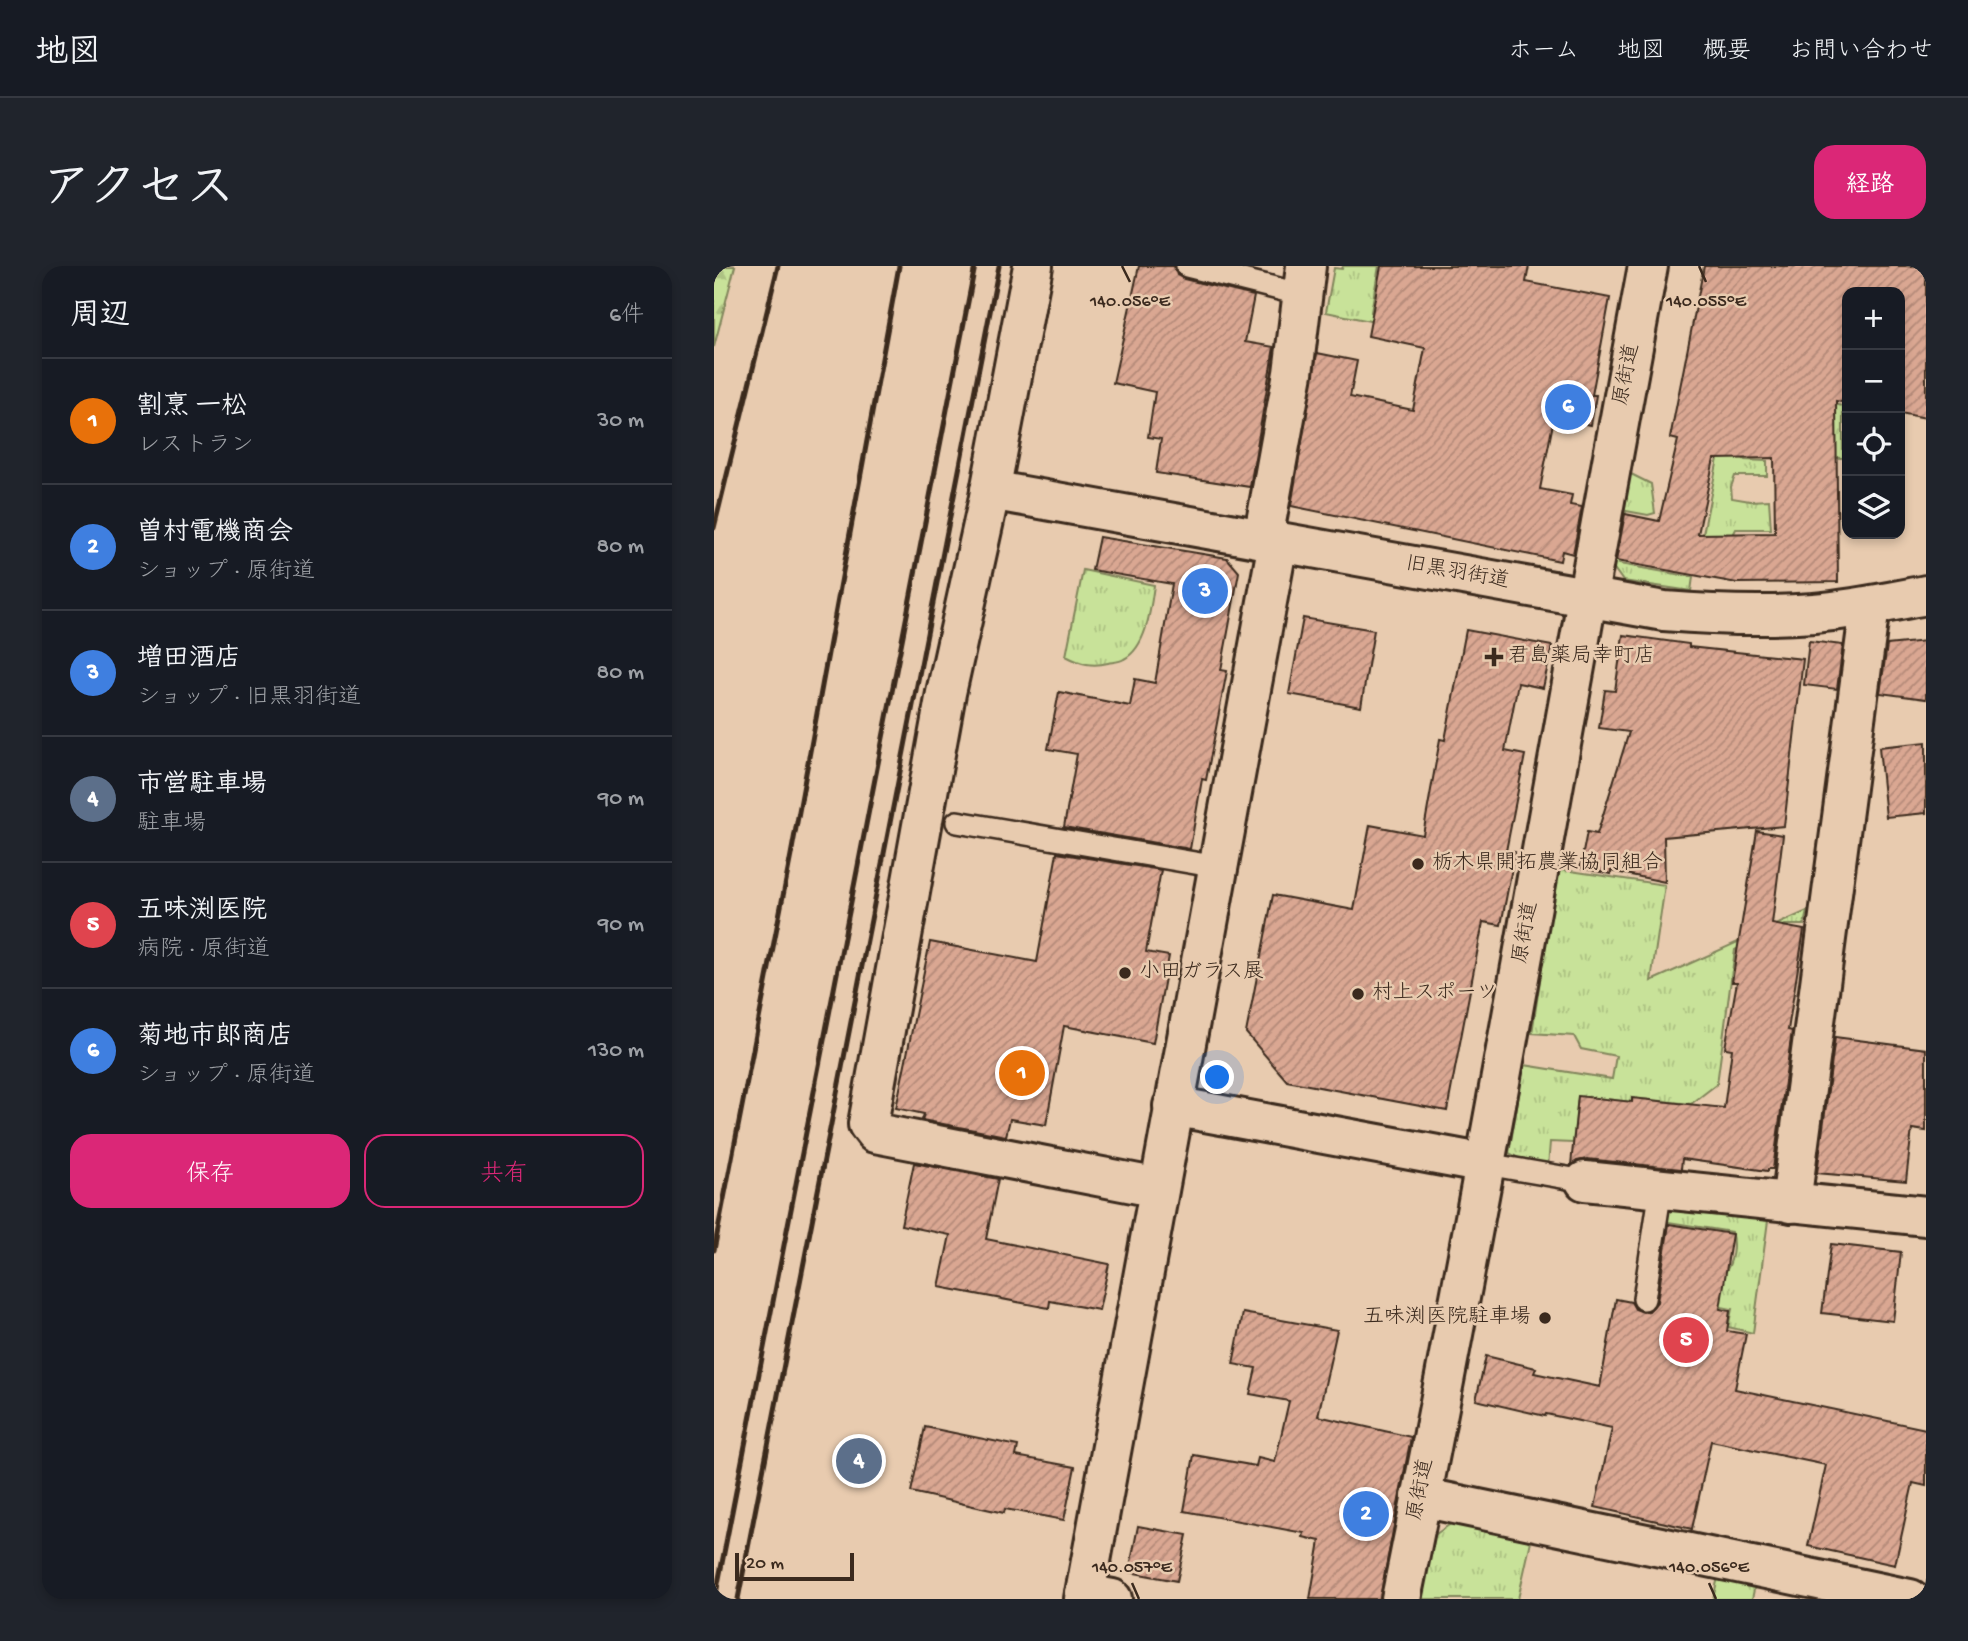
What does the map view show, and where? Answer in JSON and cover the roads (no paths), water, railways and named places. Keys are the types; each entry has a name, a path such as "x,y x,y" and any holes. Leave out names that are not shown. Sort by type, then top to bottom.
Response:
{"street":[{"path":"1033,266 990,490 946,693 868,1125 875,1133 1158,1188"},
{"name":"原街道","path":"1401,1599 1486,1164 1648,266"},
{"path":"1093,1597 1158,1188 1218,867 1270,540 1305,280"},
{"name":"旧黒羽街道","path":"990,490 1664,611 1713,615 1815,613 1870,606 1926,594"},
{"path":"1791,1203 1870,606"},
{"path":"1173,1106 1486,1164"},
{"path":"1585,1181 1926,1216"},
{"path":"1421,1497 1910,1599"}],"lane":[{"path":"1187,266 1203,272 1305,280"},
{"path":"957,822 1218,867"},
{"path":"1486,1164 1585,1181"},
{"path":"1644,1299 1661,1188"}],"railway":[{"path":"714,528 778,266"},
{"path":"714,1250 791,855 899,266"},
{"path":"715,1599 975,266"},
{"path":"738,1599 999,266"}],"place":[{"name":"菊地市郎商店","path":"1568,407"},
{"name":"増田酒店","path":"1205,591"},
{"name":"君島薬局幸町店","path":"1494,657"},
{"name":"栃木県開拓農業協同組合","path":"1418,864"},
{"name":"小田ガラス展","path":"1125,973"},
{"name":"村上スポーツ","path":"1358,994"},
{"name":"割烹 一松","path":"1022,1073"},
{"name":"五味渕医院駐車場","path":"1545,1318"},
{"name":"五味渕医院","path":"1686,1340"},
{"name":"市営駐車場","path":"859,1461"},
{"name":"曽村電機商会","path":"1366,1514"}]}
